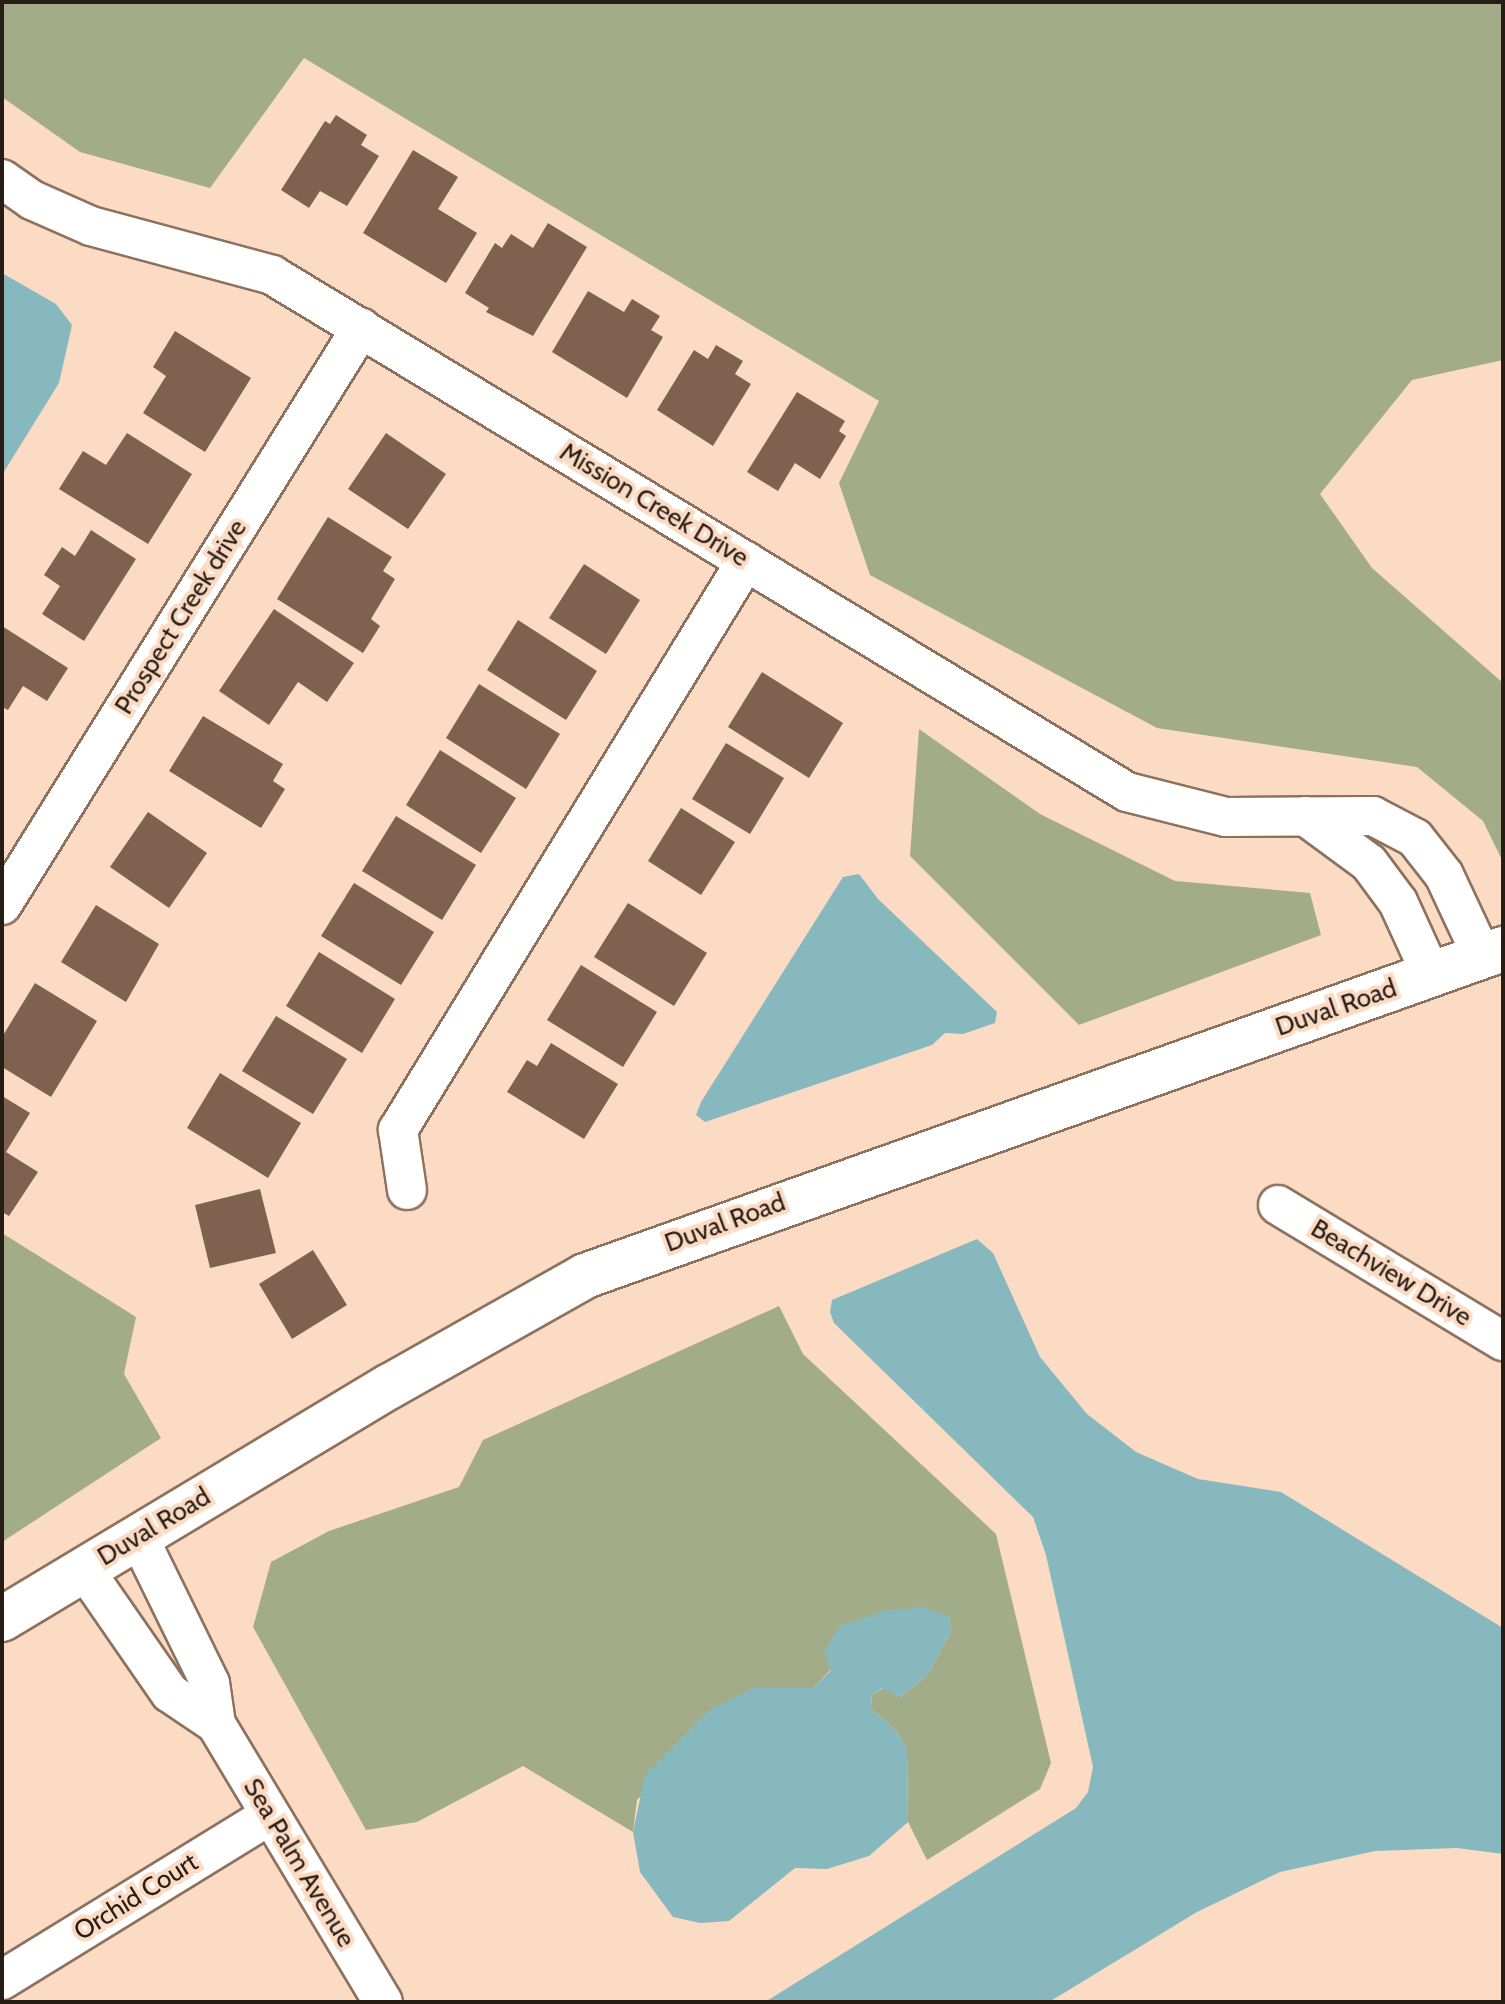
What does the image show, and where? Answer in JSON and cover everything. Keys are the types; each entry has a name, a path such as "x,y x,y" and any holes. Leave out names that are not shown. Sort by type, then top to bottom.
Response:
{"main road":[{"name":"Duval Road","path":"2,1619 138,1536 585,1276 1492,953"}],"street":[{"name":"Mission Creek Drive","path":"2,179 32,200 91,226 272,275 1127,792 1226,817 1373,816 1415,838 1444,875 1492,953"},
{"name":"Prospect Creek drive","path":"2,905 361,328"},
{"path":"407,1190 398,1130 746,561"},
{"path":"1305,816 1369,863 1398,902 1431,974"},
{"name":"Beachview Drive","path":"1278,1205 1503,1341"},
{"name":"Sea Palm Avenue","path":"138,1536 210,1683 216,1724 383,2002"},
{"name":"Sea Palm Avenue","path":"84,1569 170,1693 216,1724"},
{"name":"Orchid Court","path":"2,1980 270,1815"}],"green space":[{"path":"2,2 1503,2 1503,360 1412,380 1320,494 1372,568 1503,683 1503,862 1483,821 1417,767 1157,728 870,575 839,483 879,401 304,58 210,188 80,152 2,97"},
{"path":"919,729 1040,814 1175,881 1310,893 1321,935 1079,1025 910,856"},
{"path":"2,1233 136,1317 124,1374 161,1438 2,1542"},
{"path":"779,1306 803,1354 996,1534 1051,1763 1040,1789 927,1860 908,1822 907,1751 896,1730 871,1709 872,1695 883,1688 901,1697 928,1674 951,1631 949,1616 831,1669 814,1688 754,1688 637,1800 633,1832 523,1766 417,1822 366,1830 253,1627 271,1562 329,1531 459,1487 483,1440"}],"water":[{"path":"2,273 56,304 72,325 59,383 2,475"},
{"path":"859,874 878,899 997,1012 995,1023 963,1034 945,1033 932,1045 705,1122 696,1115 701,1102 843,877"},
{"path":"977,1239 993,1253 1040,1357 1087,1414 1136,1452 1198,1479 1281,1492 1503,1628 1503,1854 1457,1848 1375,1851 1280,1872 1197,1912 1049,2002 765,2002 1076,1808 1088,1792 1093,1767 1046,1555 1033,1517 834,1323 830,1312 832,1300"},
{"path":"923,1607 949,1616 951,1631 928,1674 901,1697 882,1688 872,1695 871,1709 896,1730 907,1751 908,1822 869,1856 827,1869 795,1868 729,1921 700,1923 673,1917 640,1872 633,1832 645,1775 709,1710 754,1688 814,1688 831,1670 824,1651 840,1626 884,1611"}],"building":[{"path":"336,115 367,135 361,145 379,156 347,206 320,191 309,208 281,190 325,121 330,124"},
{"path":"413,150 458,177 438,209 477,233 446,283 363,233"},
{"path":"548,223 587,247 533,336 486,312 489,308 465,293 495,243 502,248 511,234 533,248"},
{"path":"588,291 624,312 632,299 660,316 651,330 663,337 627,398 552,352"},
{"path":"175,331 251,378 205,452 143,413 166,376 153,367"},
{"path":"716,345 743,361 735,374 751,384 713,446 657,410 694,350 708,359"},
{"path":"797,392 845,421 839,431 846,436 820,479 795,463 778,491 747,472"},
{"path":"127,433 192,474 148,544 59,489 83,451 106,465"},
{"path":"386,433 446,474 408,529 348,489"},
{"path":"328,517 392,557 383,571 395,579 371,619 380,626 363,653 277,599"},
{"path":"91,530 136,559 84,641 42,614 60,586 44,575 62,547 75,556"},
{"path":"584,564 640,600 606,654 549,618"},
{"path":"274,609 354,663 327,702 298,682 269,725 219,691"},
{"path":"518,620 597,671 566,720 487,670"},
{"path":"2,626 68,668 47,701 23,686 8,710 2,707"},
{"path":"762,672 843,723 809,778 728,727"},
{"path":"479,684 560,734 526,789 446,738"},
{"path":"203,716 283,764 273,781 285,789 261,828 169,771"},
{"path":"726,743 784,778 750,834 692,799"},
{"path":"440,750 516,798 481,853 406,805"},
{"path":"681,808 735,842 701,895 648,861"},
{"path":"148,812 207,853 169,908 110,867"},
{"path":"396,816 476,865 442,920 362,871"},
{"path":"354,883 434,932 401,985 321,936"},
{"path":"628,903 707,953 674,1006 594,957"},
{"path":"96,905 159,944 126,1002 61,962"},
{"path":"319,952 395,999 362,1053 286,1006"},
{"path":"581,965 657,1012 623,1067 547,1020"},
{"path":"35,983 97,1021 51,1097 2,1067 2,1037"},
{"path":"276,1016 347,1059 313,1114 242,1071"},
{"path":"551,1043 618,1084 584,1139 507,1092 527,1060 537,1066"},
{"path":"220,1073 301,1123 268,1178 187,1128"},
{"path":"2,1096 30,1113 6,1152 38,1172 9,1216 2,1212"},
{"path":"260,1189 276,1253 210,1268 195,1205"},
{"path":"313,1250 347,1305 292,1339 259,1284"}]}
